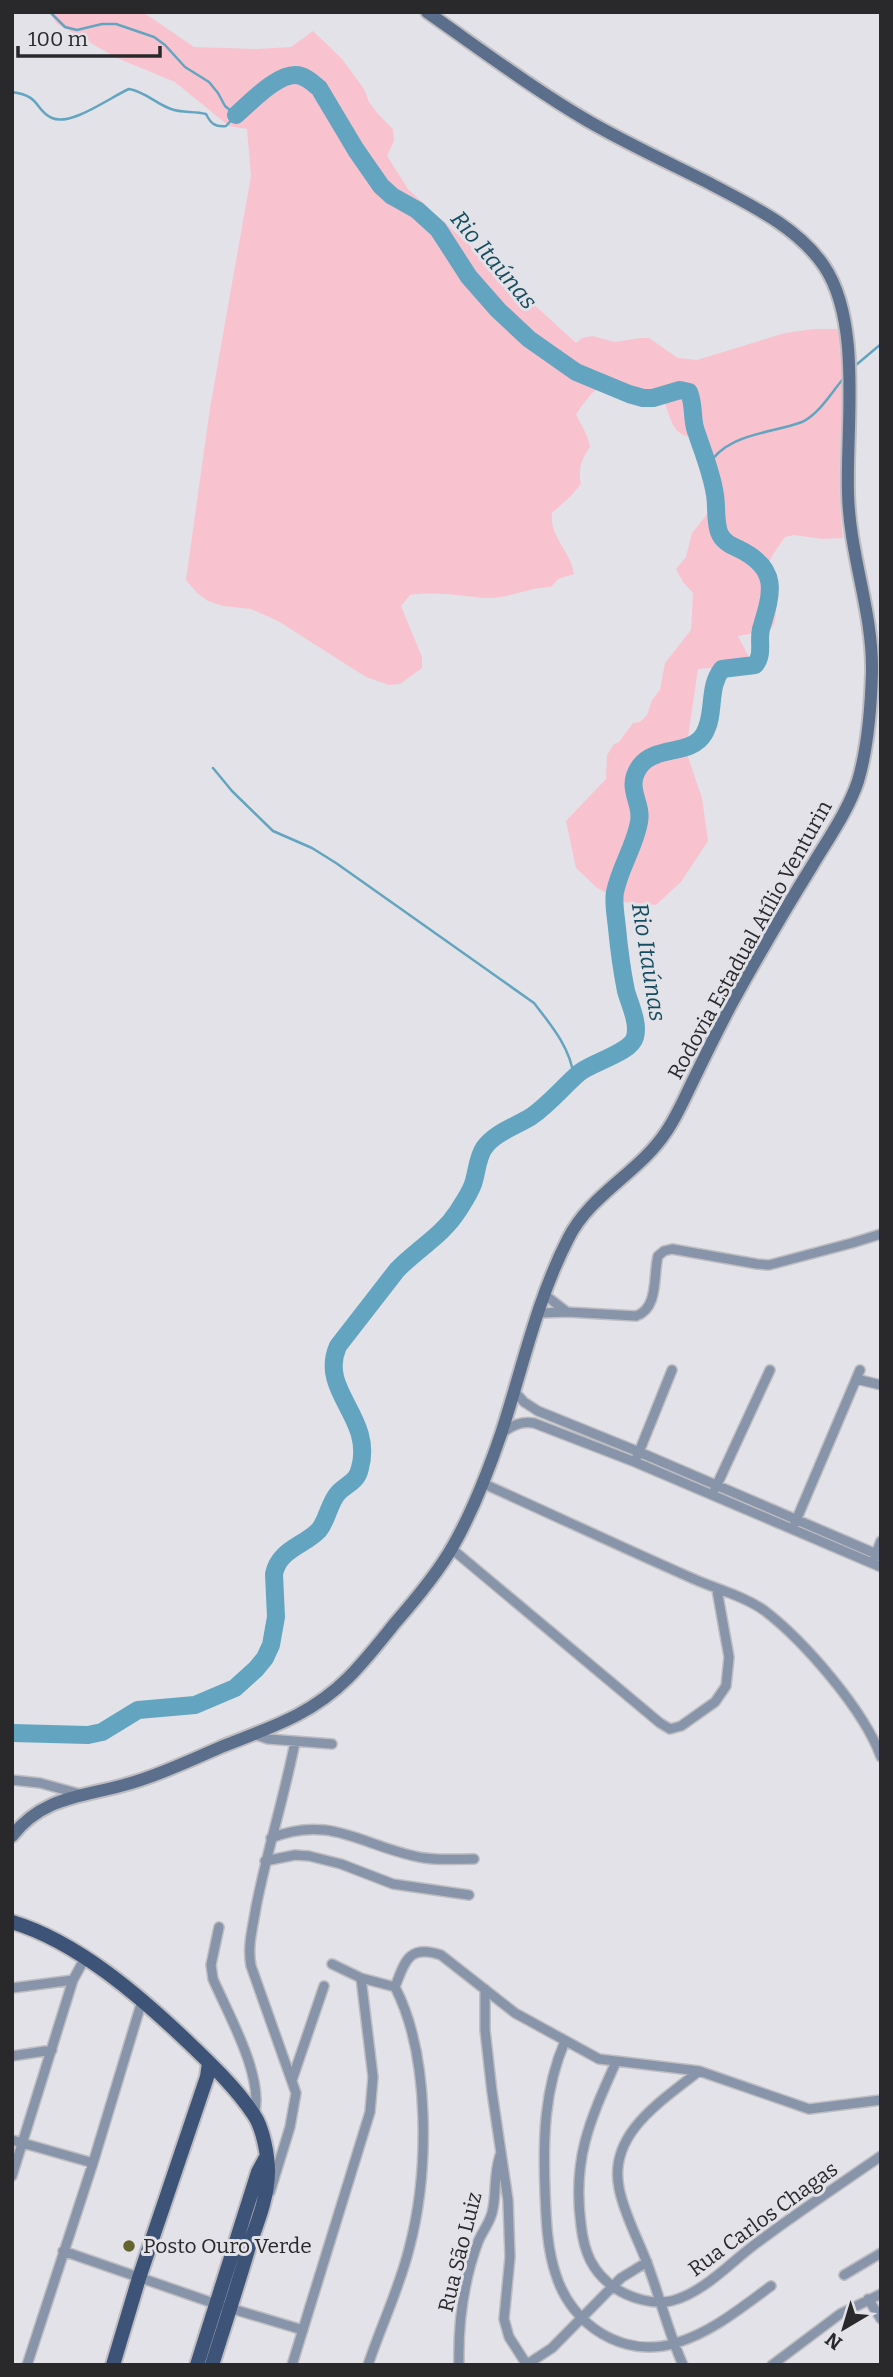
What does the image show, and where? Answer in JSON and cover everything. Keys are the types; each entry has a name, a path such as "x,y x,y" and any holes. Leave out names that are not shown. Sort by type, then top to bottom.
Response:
{"main road":[{"name":"Rodovia Estadual Atílio Venturin","path":"12,1836 23,1822 36,1812 80,1794 152,1776 289,1721 328,1697 353,1673 418,1596 452,1549 482,1483 545,1295 573,1228 584,1213 639,1163 666,1133 729,1009 770,934 842,817 858,781 868,722 872,676 871,636 848,517 848,337 842,306 831,277 813,253 791,232 732,195 593,124 547,96 427,12"},
{"path":"12,1922 37,1930 85,1958 142,2001 209,2063 254,2116 263,2134 268,2172 223,2306 197,2365"},
{"path":"186,2040 200,2067 200,2095"},
{"path":"113,2365 139,2278 207,2077 209,2063"},
{"path":"212,2365 223,2306"}],"street":[{"path":"539,1313 643,1314 652,1301 658,1256 672,1249 769,1265 881,1234"},
{"path":"545,1295 567,1312"},
{"path":"635,1462 672,1370"},
{"path":"713,1496 769,1370"},
{"path":"794,1525 858,1375 881,1385"},
{"path":"514,1391 538,1411 716,1486 876,1565 881,1541"},
{"path":"500,1434 513,1425 534,1423 713,1496 878,1555"},
{"path":"482,1483 717,1590 744,1599 766,1612 819,1663 863,1721 881,1757"},
{"path":"452,1549 670,1729 681,1726 715,1702 726,1686 729,1657 717,1590"},
{"path":"253,1734 268,1739 332,1744"},
{"path":"257,2201 274,2185 296,2099 248,1951 265,1861 295,1742"},
{"path":"12,1780 40,1783 80,1794"},
{"path":"271,1838 286,1832 316,1828 355,1836 375,1845 424,1859 474,1860"},
{"path":"265,1861 295,1855 309,1856 341,1864 393,1884 469,1895"},
{"path":"219,1927 211,1965 214,1979 255,2077 257,2102 254,2116"},
{"path":"368,2365 415,2226 423,2136 419,2067 406,2014 395,1987 408,1957 415,1952 441,1955 515,2013 593,2057 699,2071 809,2109 881,2099"},
{"path":"12,2176 74,1980 85,1958"},
{"path":"332,1964 361,1978 395,1987"},
{"path":"292,2365 370,2112 373,2077 361,1978"},
{"path":"12,1988 74,1980"},
{"path":"292,2080 324,1986"},
{"path":"485,1990 485,2030 508,2200 510,2256 504,2319 509,2337 527,2365 548,2351 583,2319 627,2273 647,2262"},
{"path":"27,2365 142,2001"},
{"path":"565,2041 552,2076 546,2110 546,2203 550,2252 556,2277 565,2297 583,2319 601,2335 627,2346 641,2348 674,2344 711,2329 771,2286"},
{"path":"12,2056 52,2050"},
{"path":"616,2062 590,2124 578,2173 578,2199 584,2245 594,2269 613,2287 633,2297 662,2302"},
{"path":"682,2365 662,2302 619,2191 618,2175 620,2157 630,2134 643,2116 699,2071"},
{"path":"12,2140 93,2163"},
{"name":"Rua São Luiz","path":"459,2365 460,2321 478,2241 491,2217 496,2168 502,2150"},
{"name":"Rua Carlos Chagas","path":"662,2302 690,2293 710,2280 755,2244 881,2156"},
{"path":"63,2251 223,2306 303,2330"},
{"path":"844,2275 881,2253"},
{"path":"772,2365 840,2314 881,2294"},
{"path":"868,2300 881,2319"}],"shaded area":[{"path":"49,12 143,12 194,47 291,47 313,31 342,59 364,89 369,102 393,129 394,141 387,156 408,189 576,343 582,338 592,336 615,342 649,338 678,358 697,360 785,333 839,329 843,538 822,539 794,535 785,537 768,569 779,589 774,626 764,631 738,636 753,665 698,669 686,751 702,798 708,841 681,882 656,905 622,902 596,887 576,868 566,821 606,779 607,755 633,723 640,722 647,715 652,700 660,690 665,663 691,630 693,593 676,569 686,557 692,533 716,503 706,447 708,440 683,435 677,430 657,392 628,392 608,383 597,388 576,414 590,447 581,464 581,484 552,513 554,529 574,574 558,579 551,587 494,598 410,595 401,606 422,657 422,668 400,684 389,685 366,677 278,621 251,609 223,606 208,601 186,580 210,408 251,176 247,129 229,126 175,82 117,58 57,24"}],"waterway":[{"path":"12,92 28,97 46,115 60,120 80,115 129,89 171,109 206,114 216,125 226,126 236,115 225,106 209,82 185,67 154,37 116,24 102,24 77,30 65,27 50,12"},
{"name":"Rio Itaúnas","path":"12,1733 88,1735 102,1732 138,1710 195,1705 235,1688 265,1658 271,1645 276,1617 274,1574 277,1566 286,1553 319,1530 336,1496 359,1473 362,1450 360,1434 335,1377 334,1362 338,1346 397,1270 452,1220 470,1191 480,1156 489,1142 532,1116 579,1073 619,1053 632,1043 635,1037 635,1020 626,991 614,901 617,883 639,822 634,788 636,774 647,759 691,745 704,734 710,718 717,676 722,669 755,665 758,661 760,634 770,593 770,583 761,565 727,542 719,532 714,487 695,428 689,392 680,390 653,398 629,394 576,372 529,339 498,310 469,277 438,229 417,210 392,196 381,186 319,88 306,78 293,75 284,77 236,115"},
{"path":"856,365 881,344"},
{"path":"707,467 725,447 737,441 802,422 819,409 843,379"},
{"path":"213,768 232,791 273,831 312,848 336,863 534,1003 565,1048 574,1078"}],"place":[{"name":"Posto Ouro Verde","path":"129,2246"}]}
